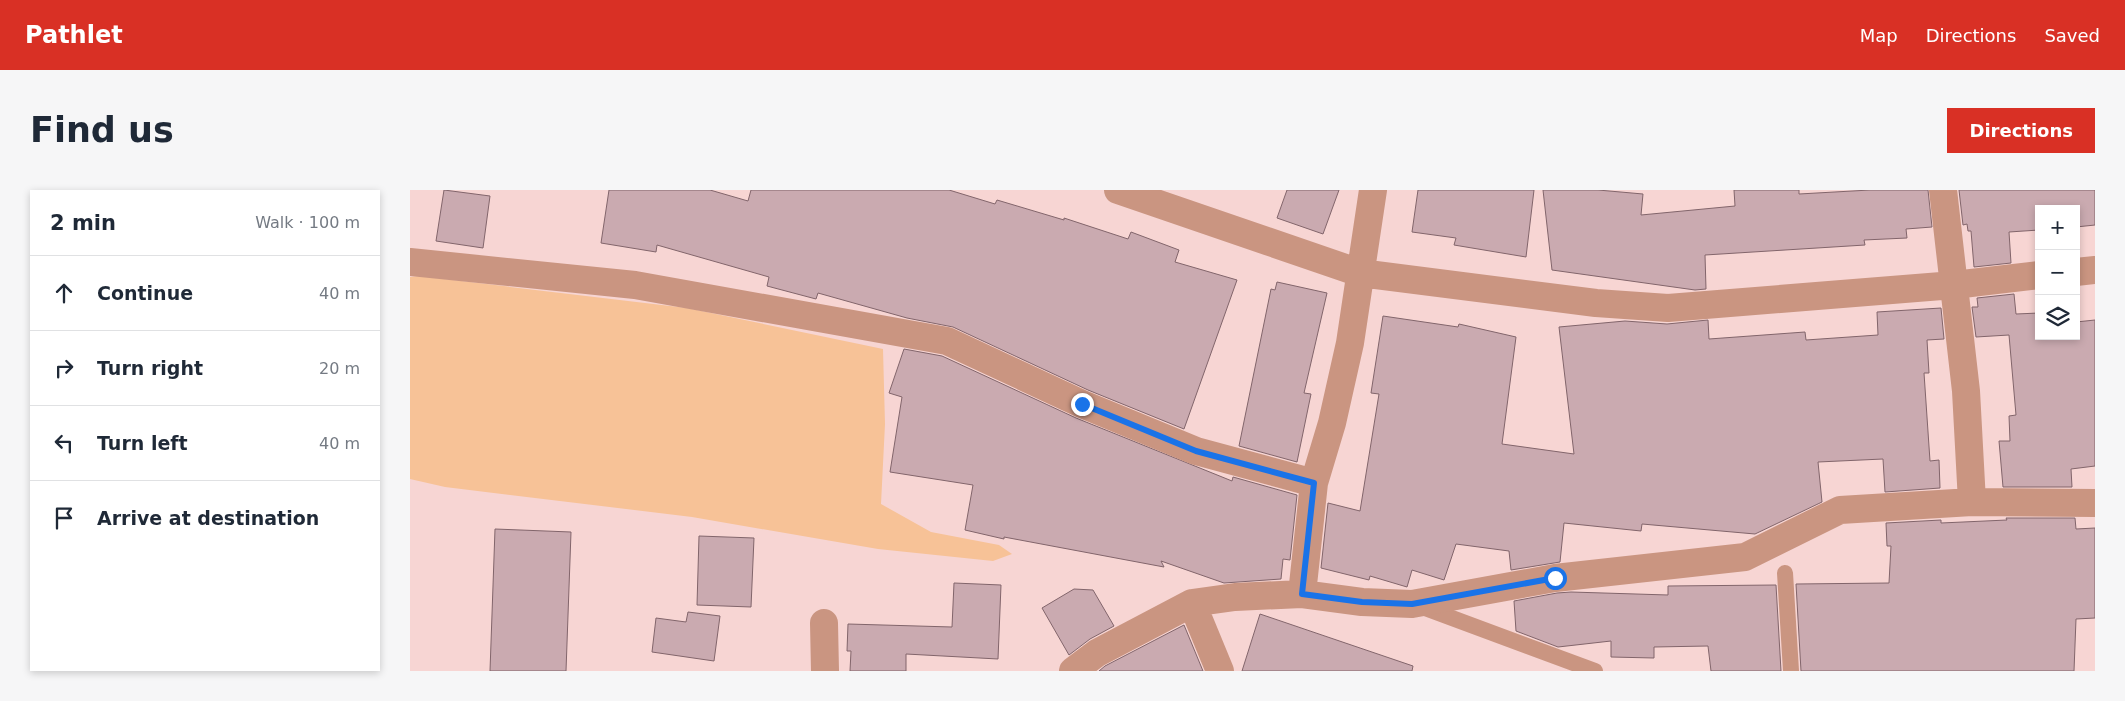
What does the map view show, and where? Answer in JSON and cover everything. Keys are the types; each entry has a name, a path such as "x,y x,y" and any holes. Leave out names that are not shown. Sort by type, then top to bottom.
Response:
{"street":[{"path":"1118,190 1360,273 1596,303 1668,308 1954,285 2035,275"},
{"path":"1302,594 1314,483 1336,405 1350,343 1373,190"},
{"path":"1943,190 1966,391 1972,502"},
{"path":"410,262 635,285 947,341 1082,404 1196,451 1314,483"},
{"path":"2080,272 2095,270"},
{"path":"1073,671 1097,653 1192,603 1235,597 1302,594 1362,602 1412,604 1555,578 1745,557 1840,510 1972,502 2095,503"},
{"path":"1192,603 1220,671"},
{"path":"824,623 825,671"}],"lane":[{"path":"1785,573 1791,671"},
{"path":"1412,604 1595,671"}],"shaded area":[{"path":"419,276 687,308 883,349 885,424 881,504 931,532 999,545 1012,554 993,561 878,549 692,517 445,487 410,479 410,277"}],"building":[{"path":"444,190 490,196 483,248 436,241"},
{"path":"609,190 710,190 748,201 751,190 949,190 995,204 997,200 1064,220 1064,218 1128,239 1131,232 1179,250 1175,262 1237,280 1184,429 1088,390 953,327 907,318 818,293 816,299 767,286 769,277 657,245 656,252 601,243"},
{"path":"1287,190 1339,190 1323,234 1277,218"},
{"path":"1418,190 1534,190 1526,257 1454,245 1456,238 1412,232"},
{"path":"1543,190 1598,190 1643,194 1641,215 1735,206 1734,190 1799,190 1799,194 1870,190 1928,190 1932,227 1906,229 1907,238 1864,240 1865,245 1705,255 1706,289 1695,290 1552,270"},
{"path":"1959,190 2095,190 2095,225 2080,227 2080,205 2035,205 2035,230 2009,232 2011,263 1974,267 1971,231 1968,231 1967,224 1963,225"},
{"path":"1277,282 1327,293 1304,393 1311,394 1297,462 1239,446 1271,289 1275,290"},
{"path":"2014,294 2016,314 2035,313 2035,340 2080,340 2080,322 2095,320 2095,466 2071,469 2072,487 2003,487 1999,441 2010,441 2009,416 2016,415 2009,335 1976,337 1972,307 1978,307 1977,298"},
{"path":"1941,308 1944,339 1927,340 1929,373 1924,373 1930,461 1939,460 1940,488 1885,492 1883,459 1818,462 1822,502 1755,534 1642,524 1641,531 1564,523 1560,562 1511,570 1509,551 1456,544 1444,580 1412,570 1407,587 1370,576 1369,580 1321,568 1328,503 1360,511 1379,394 1371,393 1383,316 1458,327 1459,324 1516,337 1502,444 1574,454 1559,327 1625,321 1667,324 1708,320 1709,339 1805,332 1806,340 1878,335 1877,312"},
{"path":"904,349 942,356 1076,418 1232,481 1233,477 1297,495 1290,560 1283,559 1281,579 1224,583 1161,561 1164,567 1004,537 1004,539 965,530 973,485 890,472 902,397 889,393"},
{"path":"2006,518 2075,518 2076,529 2095,528 2095,618 2076,619 2074,671 1801,671 1796,584 1889,583 1891,546 1887,546 1886,523 1941,520 1941,523 2007,520"},
{"path":"495,529 571,532 566,671 490,671"},
{"path":"699,536 754,538 751,607 697,605"},
{"path":"954,583 1001,585 998,659 906,654 906,671 850,671 851,651 847,651 848,624 952,627"},
{"path":"1776,585 1781,671 1711,671 1708,646 1654,647 1654,658 1611,657 1611,641 1558,647 1516,631 1514,601 1557,593 1668,595 1668,586"},
{"path":"1074,589 1093,590 1114,626 1090,639 1069,655 1042,608"},
{"path":"688,612 720,616 714,661 652,652 656,618 686,622"},
{"path":"1260,614 1413,666 1412,671 1242,671"},
{"path":"1184,625 1203,671 1099,671 1105,666"}],"route":[{"path":"1082,404 1196,451 1314,483 1302,594 1362,602 1412,604 1555,578"}]}
